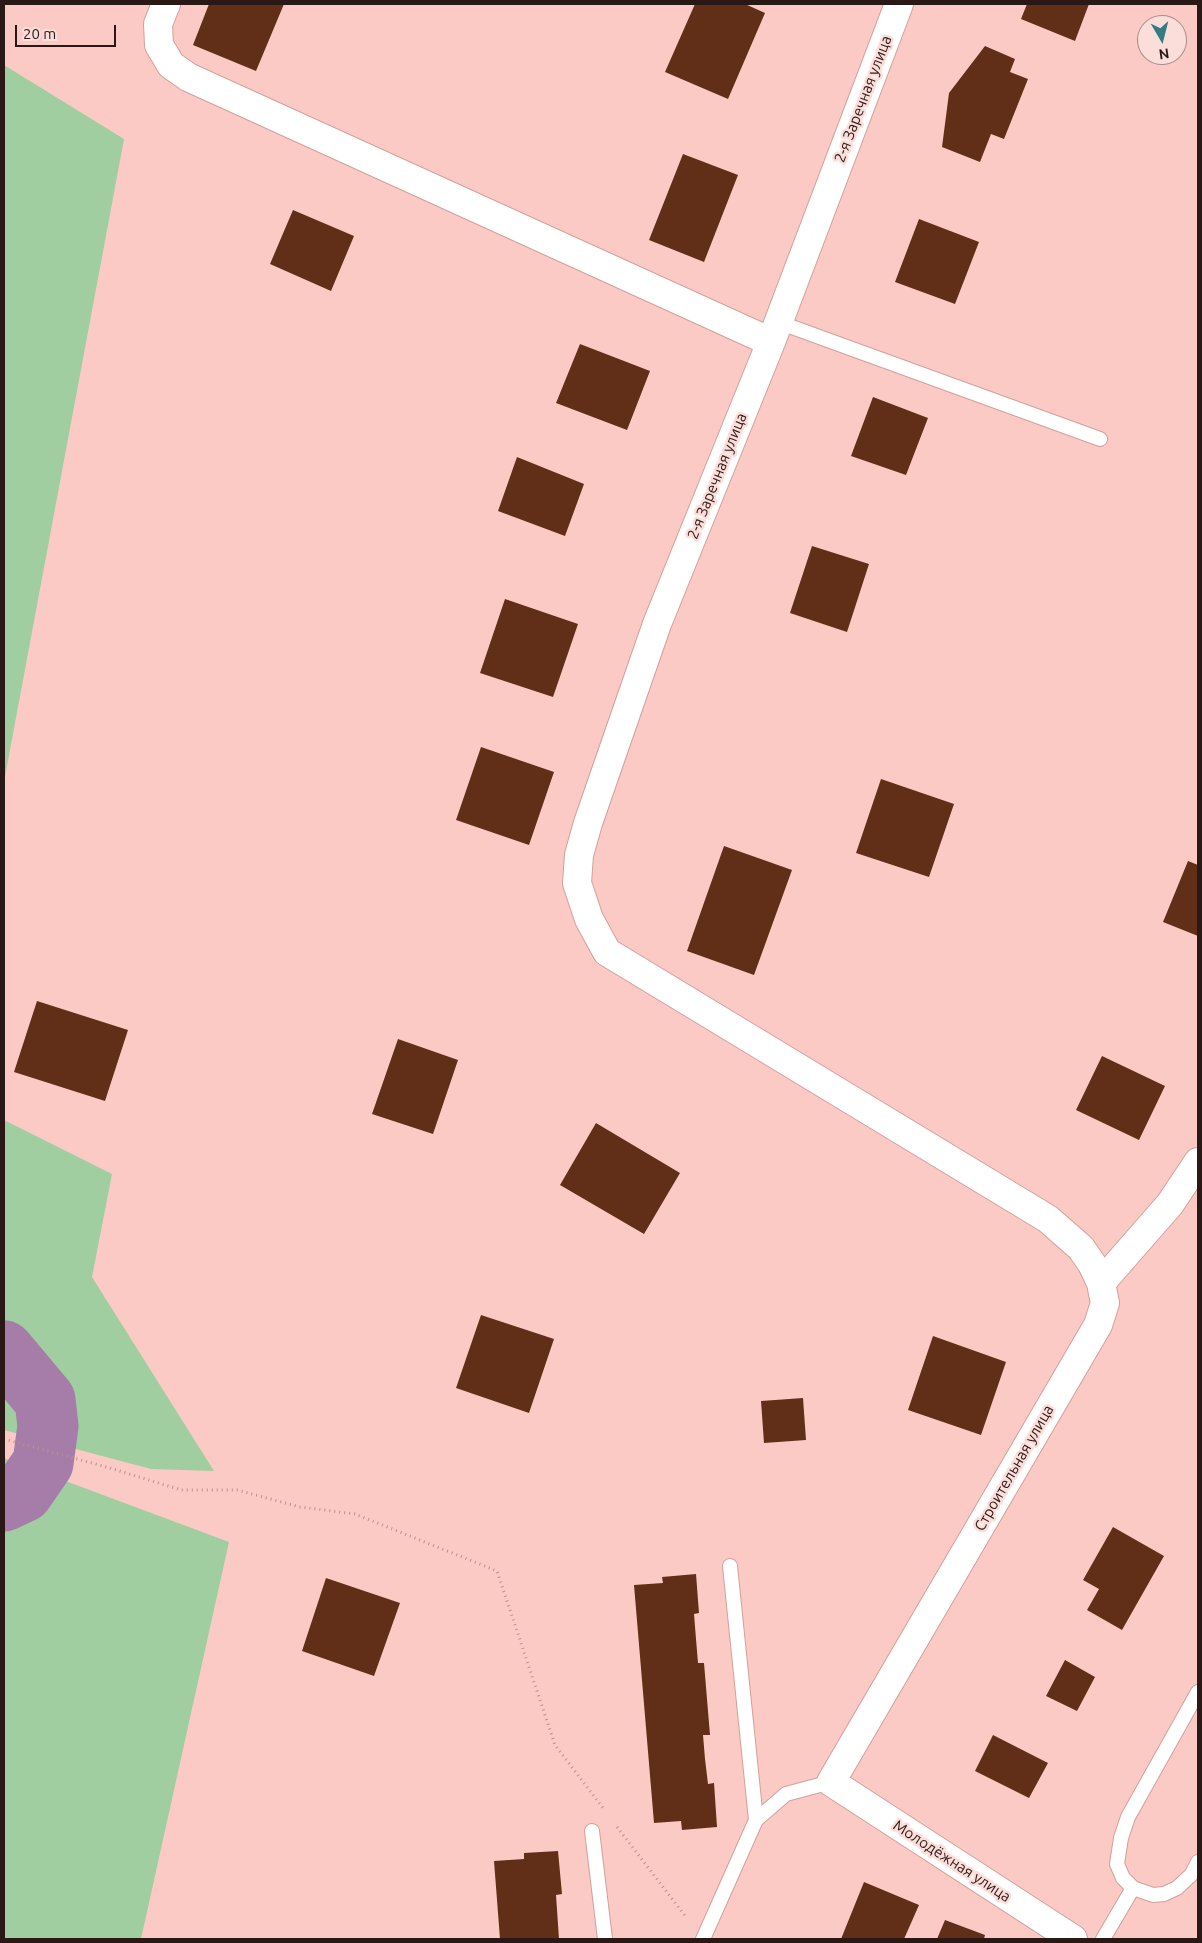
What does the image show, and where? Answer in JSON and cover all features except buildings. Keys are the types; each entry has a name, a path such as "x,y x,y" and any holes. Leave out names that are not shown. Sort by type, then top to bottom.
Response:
{"street":[{"path":"166,4 158,24 159,45 170,65 188,77 774,332"},
{"name":"2-я Заречная улица","path":"898,4 774,332 657,624 579,855 577,883 589,919 607,952 1048,1219 1081,1248 1101,1282"},
{"path":"1101,1282 1170,1204 1198,1162"},
{"name":"Строительная улица","path":"831,1782 1098,1325 1105,1303 1101,1282"},
{"name":"Молодёжная улица","path":"831,1782 1073,1939"}],"lane":[{"path":"774,332 1100,439"},
{"path":"730,1566 756,1820"},
{"path":"1198,1692 1128,1817 1121,1838 1117,1864 1122,1878 1133,1888 1143,1893 1164,1894 1177,1888 1192,1874 1198,1862"},
{"path":"703,1939 756,1820 786,1794 831,1782"},
{"path":"592,1831 605,1939"},
{"path":"1103,1939 1133,1888"}],"path":[{"path":"4,1439 181,1490 237,1490 300,1506 355,1514 497,1571 555,1745 608,1815"},
{"path":"614,1823 703,1939"}],"green space":[{"path":"4,65 124,139 4,782"},
{"path":"4,1120 112,1174 92,1277 214,1471 151,1469 4,1430"},
{"path":"4,1458 229,1542 141,1939 4,1939"}],"waterway":[{"path":"4,1351 45,1400 48,1426 43,1463 23,1492 4,1501"}]}
